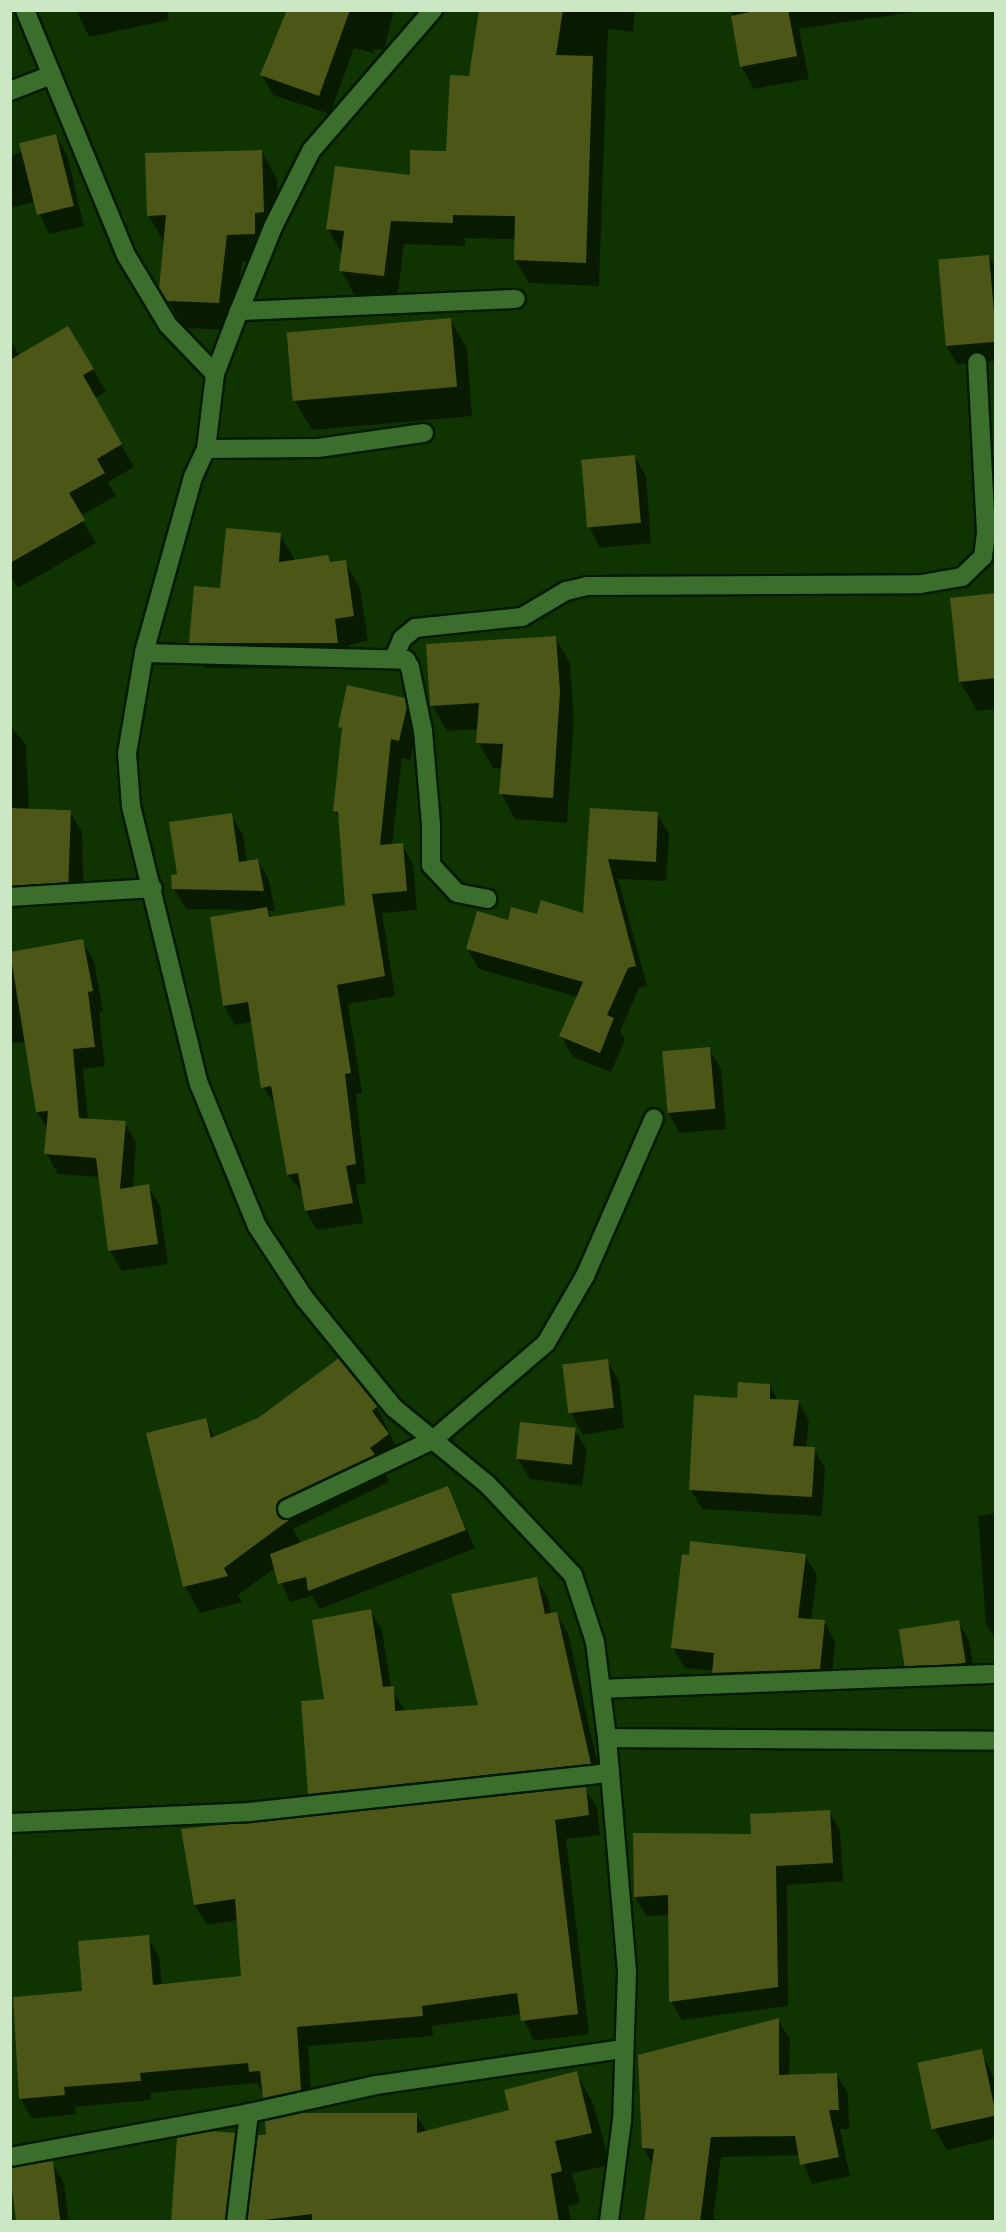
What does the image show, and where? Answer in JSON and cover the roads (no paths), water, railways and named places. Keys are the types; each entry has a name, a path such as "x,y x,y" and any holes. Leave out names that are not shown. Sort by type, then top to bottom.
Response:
{"street":[{"path":"25,10 49,76 126,255 168,325 215,374"},
{"path":"434,10 311,151 273,227 215,374 206,449 193,477 144,653 127,753 131,806 153,888 199,1084 257,1226 327,1327 394,1408 487,1484 573,1575 595,1642 607,1738 627,1973 622,2120 609,2222"},
{"path":"10,91 49,76"},
{"path":"239,311 516,299"},
{"path":"394,658 402,639 415,628 522,617 566,591 587,586 921,584 963,577 982,557 990,482 977,362"},
{"path":"206,449 318,448 424,433"},
{"path":"144,653 406,660 410,667 423,731 431,825 431,865 457,893 487,899"},
{"path":"10,897 153,888"},
{"path":"288,1509 433,1440 546,1343 585,1276 654,1118"},
{"path":"600,1689 996,1674"},
{"path":"607,1738 996,1741"},
{"path":"10,1823 249,1812 610,1773"},
{"path":"10,2157 249,2113 376,2085 624,2049"},
{"path":"236,2222 249,2113"}]}
